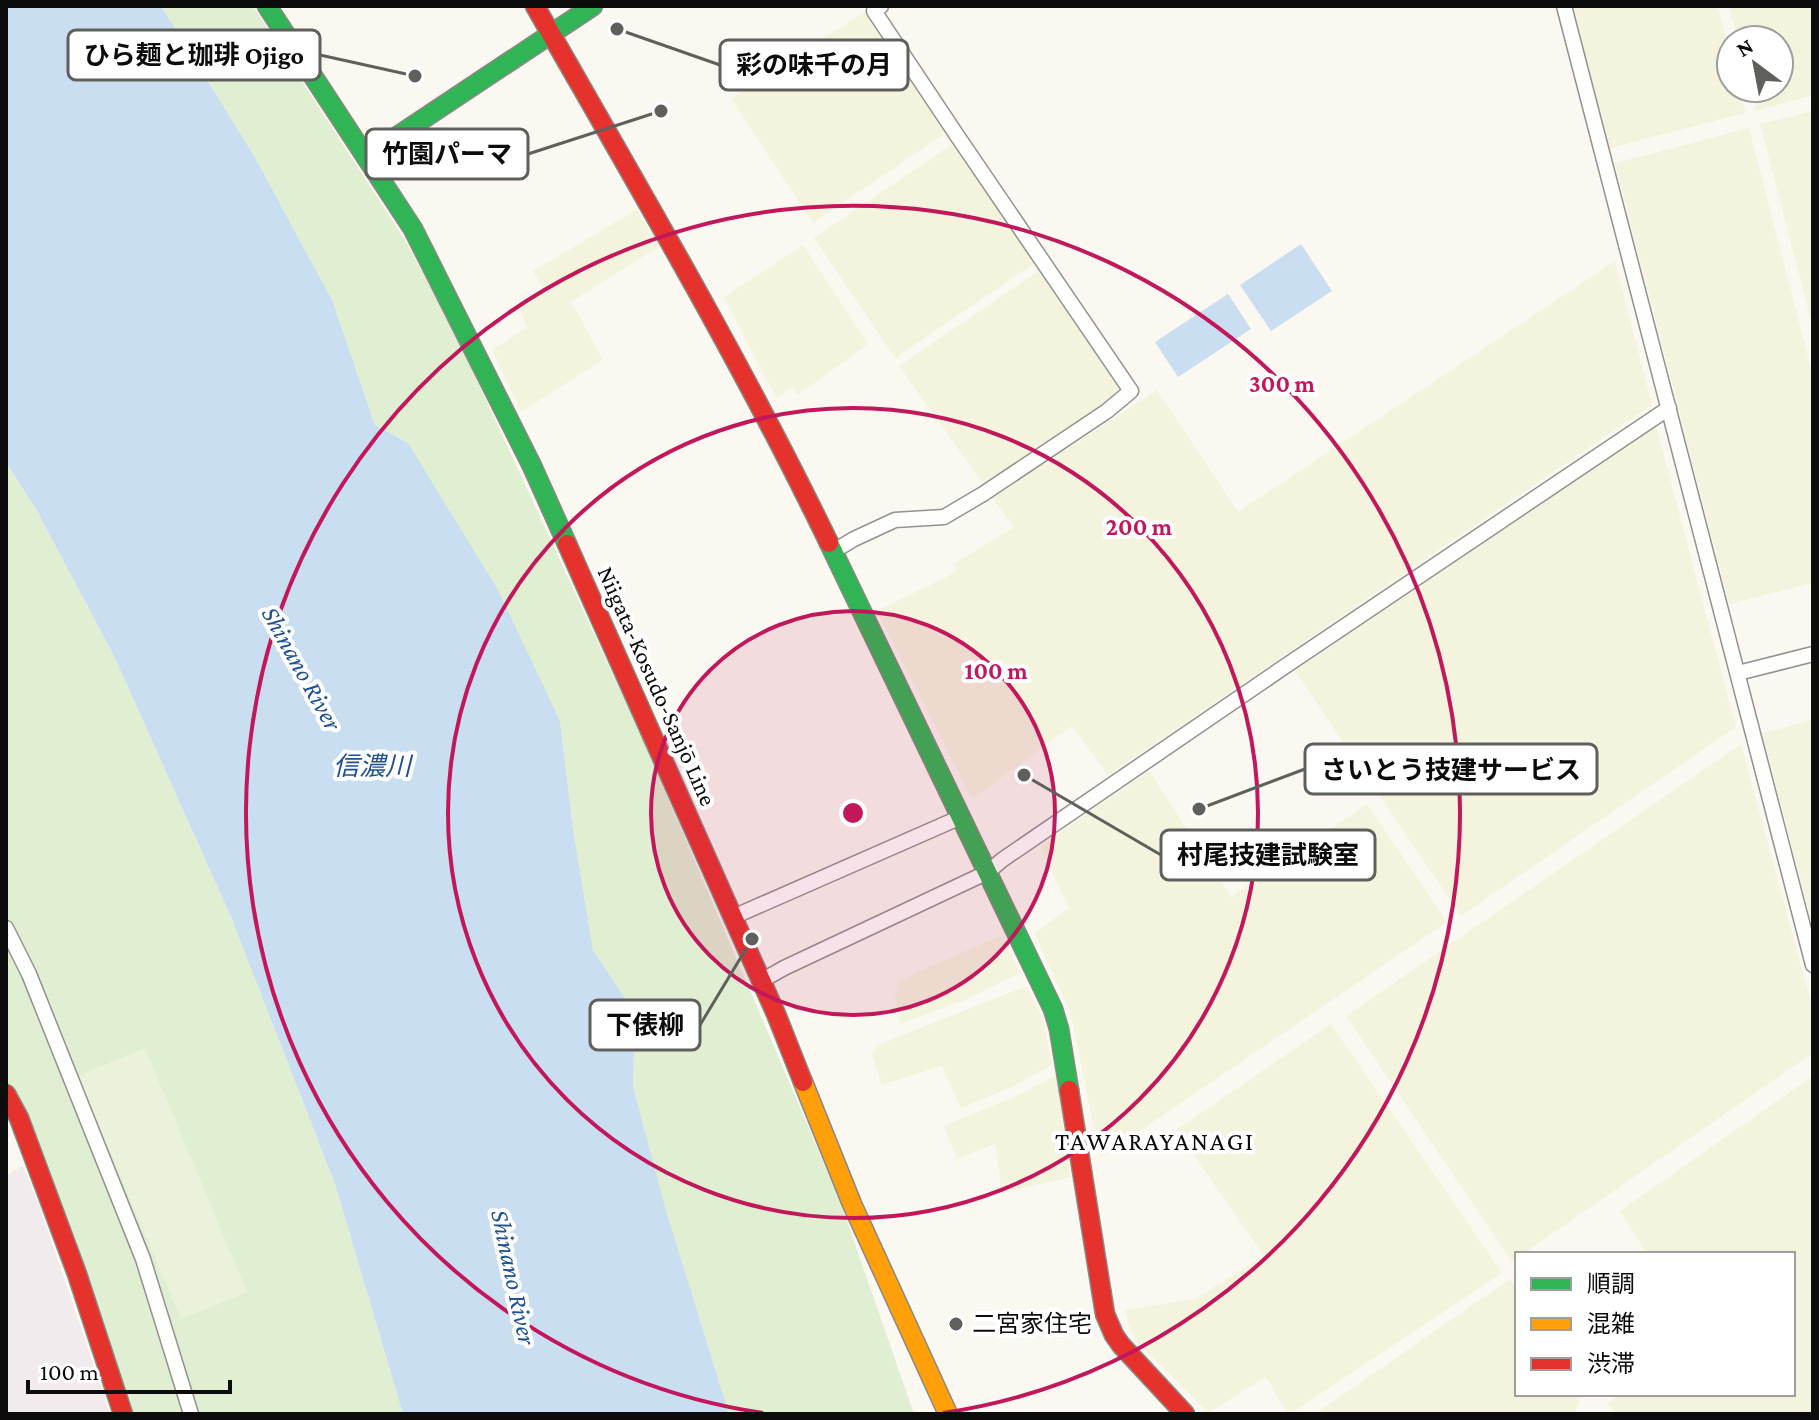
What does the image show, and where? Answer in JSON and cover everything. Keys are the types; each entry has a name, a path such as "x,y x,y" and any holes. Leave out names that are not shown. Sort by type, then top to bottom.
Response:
{"street":[{"name":"Niigata-Kosudo-Sanjō Line","path":"267,6 413,229 532,466 761,981 852,1204 948,1414"},
{"path":"366,157 593,6"},
{"path":"834,551 895,520 944,517 1095,419 1131,391 874,11 881,6"},
{"path":"1564,6 1813,965"},
{"path":"537,7 790,462 1053,1009 1059,1029 1105,1314 1114,1335 1131,1358 1185,1414"},
{"path":"761,981 988,872 1284,667 1669,408"},
{"path":"1738,673 1813,654"},
{"path":"733,917 961,817"},
{"path":"6,928 29,974 143,1259 191,1414"},
{"path":"6,1094 19,1118 67,1246 123,1414"}],"shaded area":[{"path":"23,1166 110,1414 6,1414 6,1175"}],"green space":[{"path":"161,6 253,6 405,240 457,337 648,751 841,1204 914,1414 729,1414 666,1210 633,1086 635,1020 593,950 573,829 560,721 408,443 375,425 332,300 253,154"},
{"path":"1573,6 1718,6 1723,24 1715,24 1715,104 1743,104 1746,113 1610,148"},
{"path":"1729,6 1813,6 1813,95 1795,100 1795,24 1734,24"},
{"path":"866,11 947,132 813,223 731,99"},
{"path":"1754,104 1781,104 1756,111"},
{"path":"1813,111 1813,328 1760,124"},
{"path":"1749,128 1813,376 1813,583 1729,604 1615,163"},
{"path":"954,143 1035,263 895,358 814,238"},
{"path":"636,210 660,246 571,302 603,360 521,412 492,350 527,327 518,305 543,288 533,271"},
{"path":"803,245 868,344 798,395 793,387 776,398 724,297"},
{"path":"1615,261 1652,405 1108,775 1072,726 972,799 877,611 956,572 955,563 1014,527 992,498 1157,390 1238,512"},
{"path":"1040,270 1122,392 984,485 899,366"},
{"path":"1656,426 1736,727 1461,916 1295,671"},
{"path":"6,464 36,509 114,656 231,917 335,1184 403,1414 128,1414 20,1108 6,1084"},
{"path":"1813,720 1813,927 1762,733"},
{"path":"1741,744 1813,1010 1813,1053 1526,1252 1515,1252 1512,1262 1346,1016"},
{"path":"1149,771 1231,897 1367,804 1447,922 1100,1158 1070,1011 1034,933 1069,908 1040,846"},
{"path":"1002,935 1020,973 965,1000 900,1024 895,998 897,985 906,977"},
{"path":"1027,986 1044,1022 1052,1065 1012,1087 961,1108 942,1066 882,1085 872,1056 877,1045"},
{"path":"1331,1024 1502,1273 1290,1414 1266,1377 1208,1413 1137,1342 1125,1310 1195,1299 1264,1256 1176,1130"},
{"path":"145,1048 247,1292 181,1319 78,1076"},
{"path":"1056,1075 1071,1177 1002,1193 995,1144 957,1159 944,1126 1018,1095"},
{"path":"1813,1076 1813,1414 1616,1414 1608,1403 1617,1396 1795,1396 1795,1252 1646,1252 1620,1211"},
{"path":"1510,1279 1515,1286 1515,1396 1580,1396 1575,1414 1315,1414"}],"water":[{"name":"信濃川","path":"6,6 161,6 253,154 332,300 375,425 408,443 498,590 560,721 573,829 593,950 635,1014 633,1086 666,1210 729,1414 403,1414 335,1184 231,917 114,656 36,509 6,463"},
{"path":"1301,244 1332,291 1271,331 1240,285"},
{"path":"1228,294 1251,329 1178,377 1155,342"}],"traffic: fast":[{"path":"267,6 413,229 532,466 567,544"},
{"path":"366,157 593,6"},
{"path":"829,543 1053,1009 1069,1090"}],"traffic: slow":[{"path":"803,1082 852,1204 948,1414"}],"traffic: jam":[{"path":"535,6 723,339 829,543"},
{"path":"567,544 776,1014 803,1082"},
{"path":"1069,1090 1105,1314 1121,1345 1185,1414"},
{"path":"6,1094 19,1118 77,1274 123,1414"}],"place":[{"name":"彩の味千の月","path":"617,29"},
{"name":"ひら麺と珈琲 Ojigo","path":"415,76"},
{"name":"竹園パーマ","path":"661,111"},
{"name":"村尾技建試験室","path":"1024,775"},
{"name":"さいとう技建サービス","path":"1199,809"},
{"name":"下俵柳","path":"752,939"},
{"name":"二宮家住宅","path":"956,1324"}],"district":[{"name":"TAWARAYANAGI","path":"1155,1141"}],"water label":[{"name":"Shinano River","path":"302,668"},
{"name":"Shinano River","path":"514,1277"}]}
